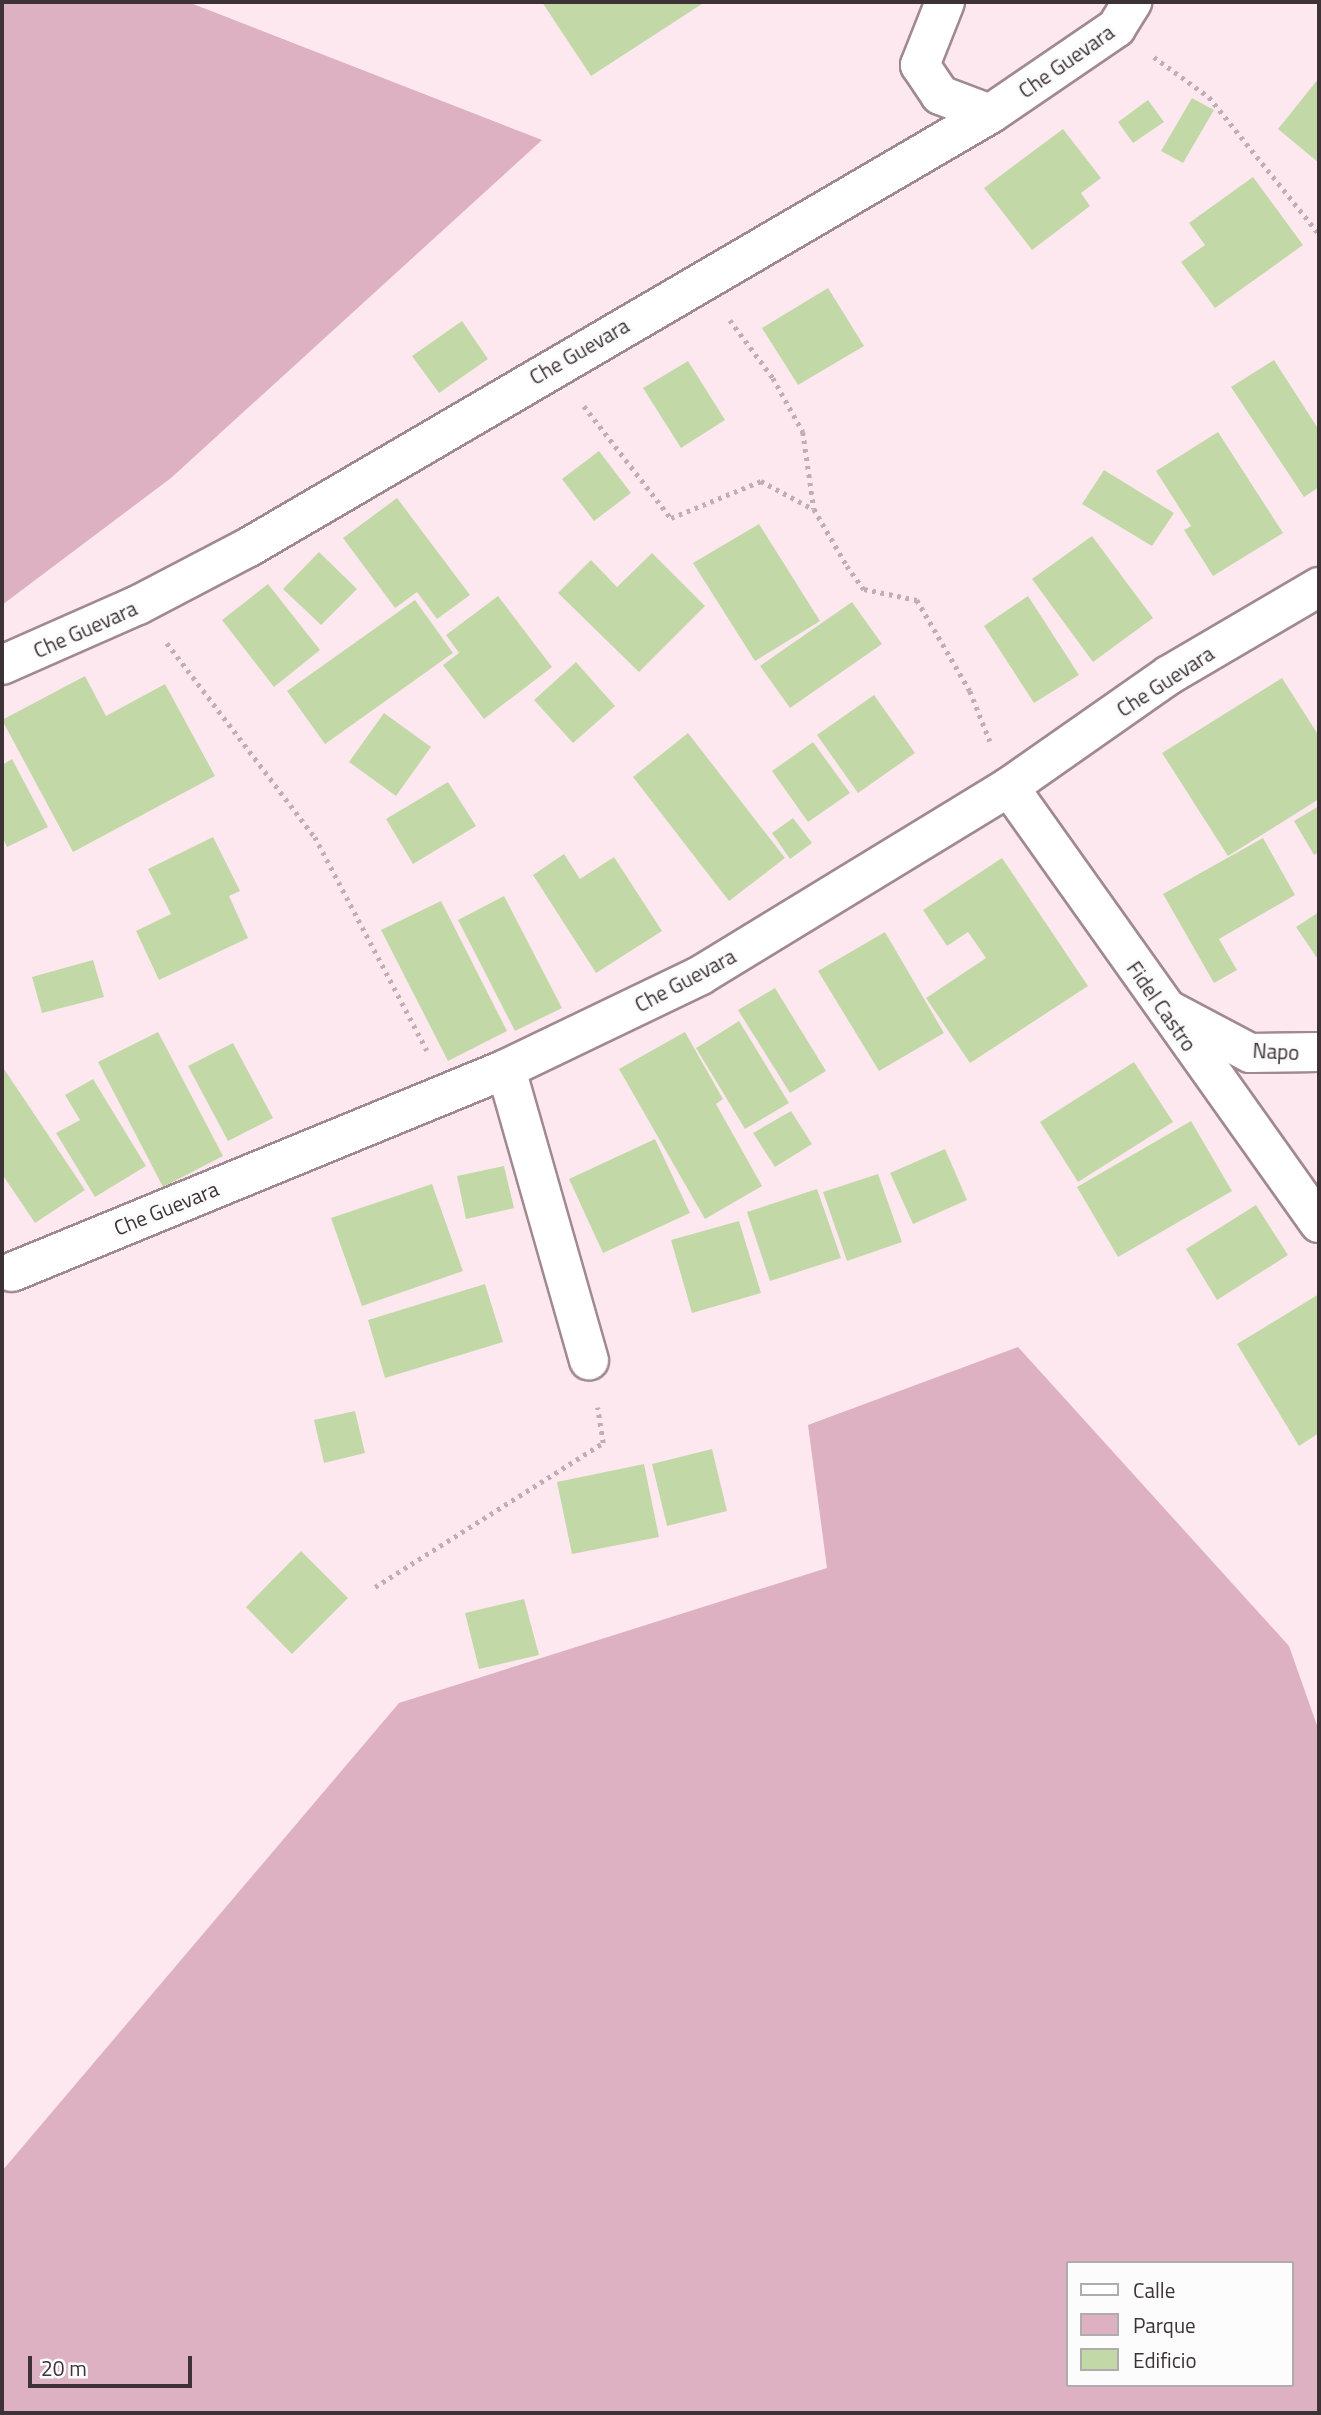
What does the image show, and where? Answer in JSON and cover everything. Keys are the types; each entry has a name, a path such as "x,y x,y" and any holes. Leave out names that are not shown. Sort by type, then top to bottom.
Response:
{"street":[{"path":"945,2 920,65 940,95 990,114"},
{"name":"Che Guevara","path":"2,665 138,606 249,547 554,365 990,114 1124,15"},
{"name":"Che Guevara","path":"5,1274 506,1069 701,975 1009,787 1169,675 1319,587"},
{"name":"Fidel Castro","path":"1009,787 1160,1005 1319,1223"},
{"name":"Napo","path":"1160,1005 1250,1053 1319,1052"},
{"path":"506,1069 589,1360"}],"path":[{"path":"1124,15 1209,97 1319,234"},
{"path":"709,278 734,328 773,378 803,432 814,509 864,589 917,600 970,691 1009,787"},
{"path":"554,365 671,519 761,481 814,509"},
{"path":"138,606 315,837 449,1091"},
{"path":"375,1587 603,1443 589,1360"}],"green space":[{"path":"2,2 188,2 542,140 171,478 2,605"},
{"path":"1018,1347 1289,1646 1319,1731 1319,2413 2,2413 2,2171 399,1703 827,1568 808,1425"}],"building":[{"path":"542,2 705,2 591,76"},
{"path":"1319,78 1319,163 1278,129"},
{"path":"1192,98 1214,110 1183,163 1161,151"},
{"path":"1148,100 1164,122 1133,143 1118,122"},
{"path":"1063,129 1101,178 1081,193 1090,206 1032,250 984,188"},
{"path":"1253,177 1303,245 1215,308 1181,262 1205,245 1189,223"},
{"path":"828,288 864,346 798,385 762,328"},
{"path":"462,321 488,359 439,393 412,356"},
{"path":"1274,360 1319,430 1319,487 1304,497 1231,387"},
{"path":"688,361 725,420 681,448 643,388"},
{"path":"1218,432 1283,533 1213,576 1184,530 1191,526 1156,471"},
{"path":"599,451 631,493 594,521 562,479"},
{"path":"1104,470 1174,513 1152,546 1082,504"},
{"path":"397,498 470,595 437,619 417,592 395,608 343,538"},
{"path":"759,524 820,621 755,661 693,563"},
{"path":"1092,536 1153,618 1093,662 1032,579"},
{"path":"319,552 357,589 321,625 283,589"},
{"path":"652,553 705,606 639,672 558,593 591,560 617,587"},
{"path":"268,584 320,650 274,687 222,620"},
{"path":"498,596 552,667 484,719 443,665 459,653 446,635"},
{"path":"1028,596 1079,675 1034,703 984,626"},
{"path":"415,600 453,653 325,744 287,691"},
{"path":"852,602 882,644 790,708 760,666"},
{"path":"576,662 615,706 573,743 534,700"},
{"path":"85,676 106,716 165,684 215,776 73,852 2,720"},
{"path":"1282,678 1319,736 1319,799 1228,856 1162,753"},
{"path":"874,695 915,753 858,793 817,735"},
{"path":"384,713 431,747 396,796 349,762"},
{"path":"688,733 785,858 729,901 633,777"},
{"path":"813,742 850,793 808,822 772,771"},
{"path":"12,759 48,827 7,847 2,836 2,765"},
{"path":"448,782 476,826 413,864 386,819"},
{"path":"1319,806 1319,852 1314,855 1294,821"},
{"path":"793,818 812,843 790,859 772,833"},
{"path":"213,837 240,891 229,896 248,938 159,980 136,931 171,914 148,869"},
{"path":"1263,838 1295,895 1219,939 1237,970 1214,983 1163,894"},
{"path":"564,854 580,879 614,857 662,931 596,973 533,875"},
{"path":"1002,858 1088,986 970,1063 926,998 986,958 968,932 947,946 923,910"},
{"path":"504,896 562,1008 515,1031 458,920"},
{"path":"441,901 507,1031 448,1061 381,930"},
{"path":"1319,912 1319,961 1296,927"},
{"path":"885,932 944,1033 879,1071 818,971"},
{"path":"93,960 104,997 42,1013 32,977"},
{"path":"775,988 826,1071 790,1093 738,1010"},
{"path":"739,1021 789,1103 745,1129 696,1048"},
{"path":"158,1032 223,1156 163,1187 98,1062"},
{"path":"685,1032 723,1099 716,1104 762,1186 705,1219 619,1069"},
{"path":"233,1043 273,1118 228,1141 188,1066"},
{"path":"1134,1062 1173,1122 1078,1182 1040,1122"},
{"path":"2,1066 85,1190 35,1223 2,1174"},
{"path":"93,1079 146,1166 95,1197 56,1133 80,1120 65,1095"},
{"path":"791,1111 812,1144 775,1167 753,1133"},
{"path":"1191,1121 1232,1191 1118,1257 1077,1187"},
{"path":"655,1139 690,1213 603,1253 569,1179"},
{"path":"945,1149 967,1200 913,1224 890,1173"},
{"path":"504,1166 514,1208 466,1219 457,1176"},
{"path":"878,1174 902,1242 847,1261 823,1192"},
{"path":"432,1184 463,1271 362,1306 331,1218"},
{"path":"817,1189 841,1258 770,1281 747,1212"},
{"path":"1256,1205 1288,1255 1217,1300 1186,1249"},
{"path":"739,1221 761,1293 692,1313 671,1240"},
{"path":"485,1284 503,1342 385,1378 368,1320"},
{"path":"1319,1294 1319,1433 1299,1446 1237,1344"},
{"path":"355,1411 365,1453 324,1463 314,1420"},
{"path":"712,1449 727,1511 667,1526 652,1464"},
{"path":"644,1464 659,1537 572,1554 557,1482"},
{"path":"301,1551 348,1598 292,1654 246,1607"},
{"path":"524,1599 539,1655 479,1669 465,1613"}]}
